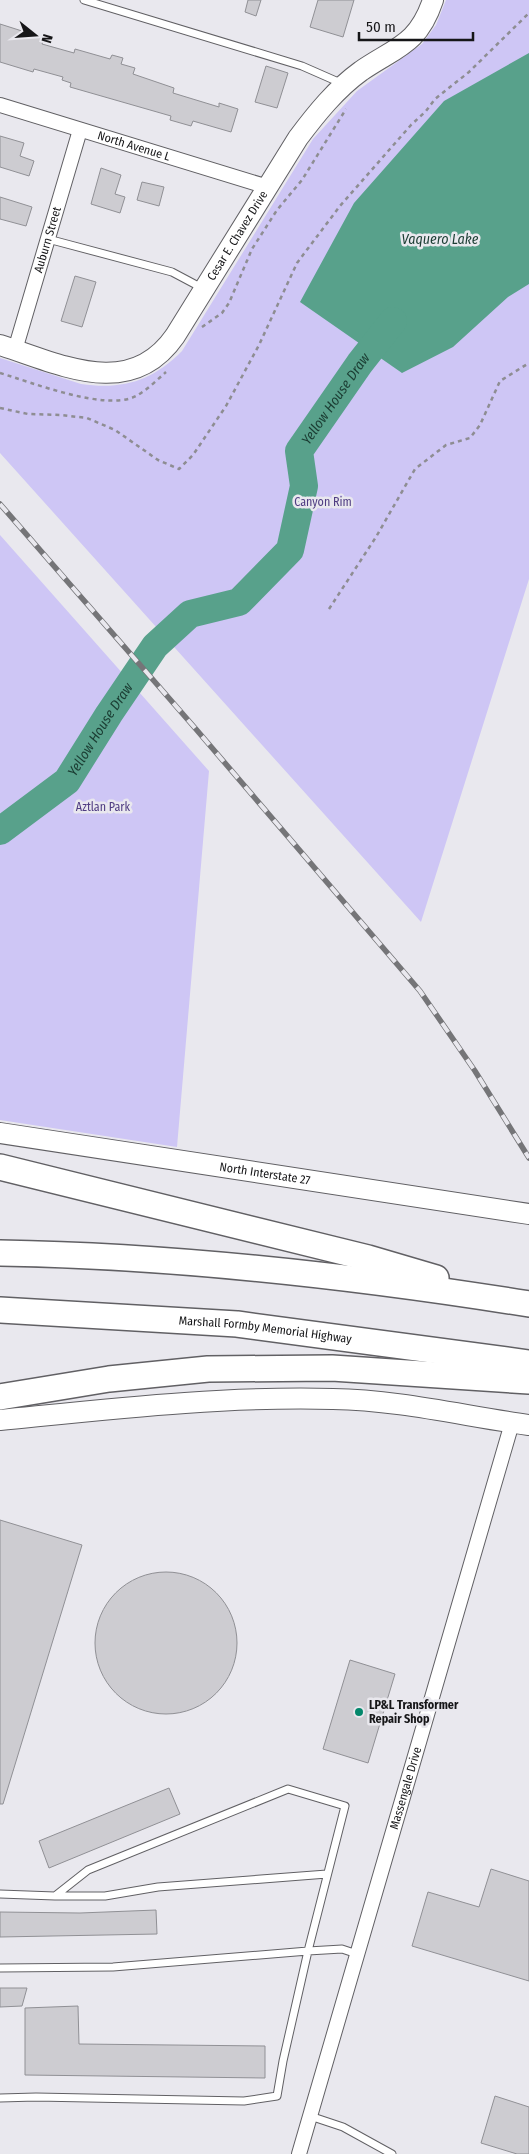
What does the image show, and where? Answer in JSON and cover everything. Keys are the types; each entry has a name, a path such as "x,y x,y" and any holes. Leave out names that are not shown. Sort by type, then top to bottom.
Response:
{"highway":[{"path":"0,1167 384,1263 498,1299"},
{"path":"0,1252 310,1273 529,1304"},
{"name":"Marshall Formby Memorial Highway","path":"0,1310 237,1324 529,1363"},
{"path":"0,1397 109,1379 208,1369 332,1368 529,1381"}],"main road":[{"name":"Cesar E. Chavez Drive","path":"7,347 80,370 104,373 126,372 145,364 167,348 314,117 344,85 361,71 402,47 416,34 425,21 432,0"},
{"name":"North Interstate 27","path":"0,1133 529,1214"},
{"path":"0,1420 166,1404 258,1399 335,1399 407,1406 521,1424"}],"street":[{"name":"North Avenue L","path":"0,105 268,188"},
{"name":"Auburn Street","path":"7,347 48,240 80,130"},
{"name":"Massengale Drive","path":"299,2154 358,1954 521,1424"}],"lane":[{"path":"84,0 302,66 344,85"},
{"path":"48,240 172,272 204,289"},
{"path":"0,2098 244,2101 276,2096 308,1951 345,1806 288,1790 88,1870 55,1896"},
{"path":"0,1894 105,1896 158,1888 327,1874"},
{"path":"0,1968 113,1967 342,1949 358,1954"},
{"path":"310,2116 343,2127 392,2154"}],"path":[{"path":"0,408 28,414 60,414 87,418 115,430 158,460 179,469 193,455 226,406 259,345 297,263 340,206 411,125 426,112 434,99 469,72 529,13"},
{"path":"329,609 376,537 416,470 446,445 470,438 480,425 500,381 529,363"}],"green space":[{"name":"Canyon Rim","path":"446,0 529,0 529,579 421,922 0,453 0,358 81,384 96,386 110,386 136,381 159,370 171,361 182,351 313,139 357,91 422,44 436,25"},
{"name":"Aztlan Park","path":"0,535 209,771 177,1147 0,1120"}],"water":[{"name":"Vaquero Lake","path":"529,53 529,284 508,297 453,347 402,373 300,302 354,203 444,101"}],"building":[{"path":"248,0 261,0 256,16 245,12"},
{"path":"318,0 354,0 343,37 310,27"},
{"path":"0,24 44,38 42,44 74,53 75,49 110,59 112,55 123,58 121,64 135,68 133,74 174,88 173,93 219,107 219,103 238,109 231,132 193,121 191,126 170,120 171,116 70,87 71,83 62,80 63,77 34,69 33,72 0,62"},
{"path":"266,66 288,73 277,108 255,102"},
{"path":"0,136 24,143 20,156 34,161 29,176 0,167"},
{"path":"101,168 121,175 115,194 125,197 120,213 91,204"},
{"path":"142,182 164,187 159,206 137,200"},
{"path":"0,197 32,207 26,226 0,219"},
{"path":"75,276 96,282 82,327 61,321"},
{"path":"0,1520 82,1545 3,1804 0,1804"},
{"path":"166,1572 193,1578 205,1584 216,1593 225,1604 231,1616 237,1643 231,1670 225,1682 216,1693 205,1702 193,1708 166,1714 139,1708 127,1702 116,1693 107,1682 101,1670 95,1643 101,1616 107,1604 116,1593 127,1584 139,1578"},
{"name":"LP&L Transformer Repair Shop","path":"350,1660 395,1674 368,1763 323,1749"},
{"path":"169,1788 180,1814 49,1868 39,1841"},
{"path":"491,1869 529,1881 529,1981 412,1946 428,1892 479,1907"},
{"path":"156,1910 157,1934 0,1937 0,1912 80,1913"},
{"path":"0,1988 27,1988 22,2006 0,2007"},
{"path":"78,2006 79,2044 265,2046 265,2078 25,2075 25,2008"},
{"path":"495,2096 529,2107 529,2154 517,2154 481,2143"}],"waterway":[{"name":"Yellow House Draw","path":"0,831 67,781 155,646 190,614 239,602 290,550 304,486 299,451 360,363 393,321"}],"railway":[{"path":"0,504 420,991 475,1071 529,1158"}],"place":[{"name":"LP&L Transformer Repair Shop","path":"359,1712"}]}
